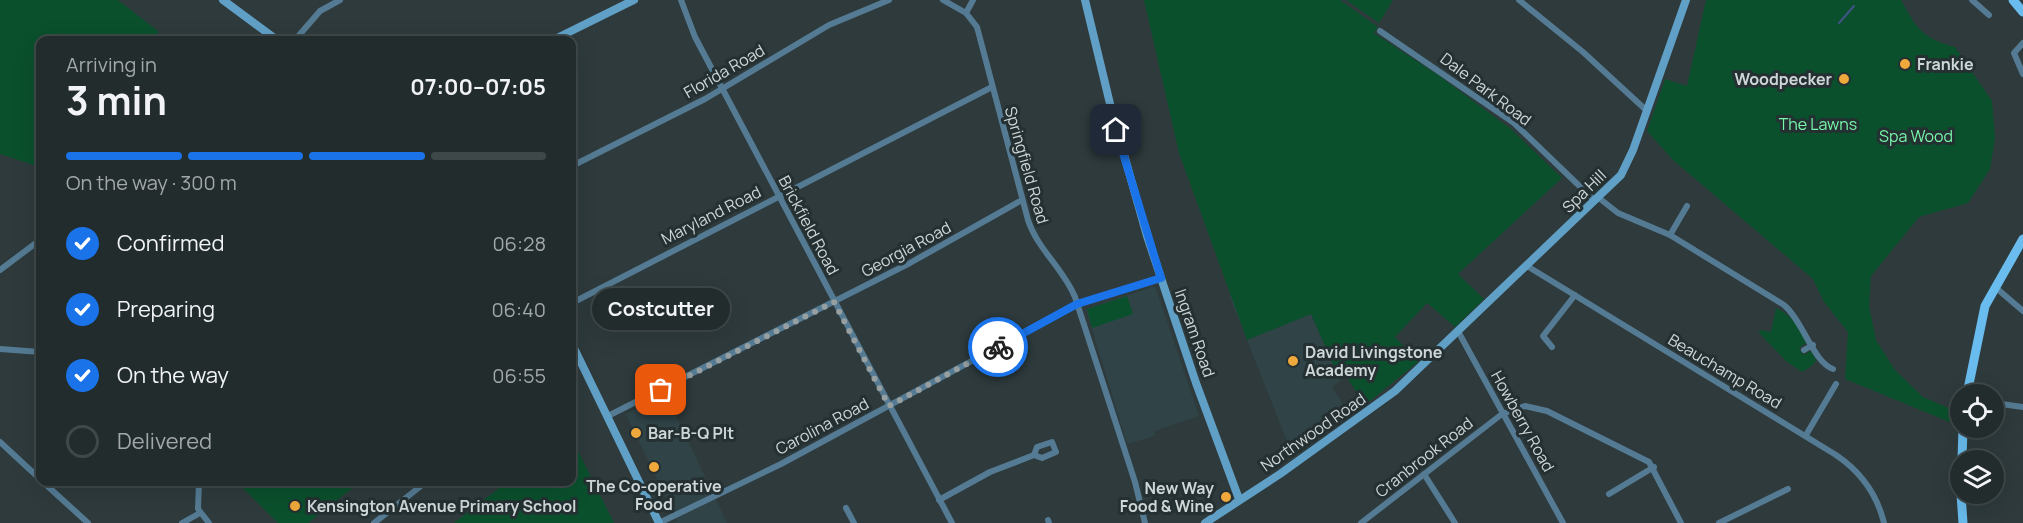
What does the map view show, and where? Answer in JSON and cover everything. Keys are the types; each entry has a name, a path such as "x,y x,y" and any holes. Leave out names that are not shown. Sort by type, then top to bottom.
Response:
{"main road":[{"path":"1969,384 1978,332 1994,286 2023,239"},
{"path":"1962,504 1963,523"}],"street":[{"path":"223,0 272,36"},
{"path":"298,36 320,11 340,0"},
{"path":"561,36 634,0"},
{"name":"Brickfield Road","path":"681,0 695,37 952,523"},
{"name":"Florida Road","path":"576,164 723,90 830,25 889,0"},
{"path":"943,0 966,12 973,0"},
{"name":"Ingram Road","path":"1086,0 1124,157 1161,278 1230,480 1239,499"},
{"path":"1519,0 1583,52 1646,110"},
{"name":"Spa Hill","path":"1459,333 1624,171 1686,0"},
{"path":"1972,0 1989,15"},
{"name":"Springfield Road","path":"966,12 977,27 1022,200 1035,239 1064,274 1077,304 1135,482 1145,523"},
{"name":"Dale Park Road","path":"1380,31 1514,123 1597,200"},
{"path":"2023,43 2014,53 2023,74"},
{"name":"Maryland Road","path":"576,301 778,195 992,87"},
{"name":"Georgia Road","path":"608,416 834,302 1022,200"},
{"path":"1597,200 1618,213 1670,235 1784,306 1796,316 1823,363 1833,369"},
{"path":"1670,235 1688,207"},
{"path":"0,270 36,243"},
{"name":"Beauchamp Road","path":"1527,266 1836,455 1858,474 1872,492 1884,523"},
{"name":"Carolina Road","path":"659,523 734,488 1077,304 1161,278"},
{"path":"1994,286 2023,311"},
{"path":"1552,347 1543,336 1575,295"},
{"name":"Howberry Road","path":"1459,333 1563,523"},
{"name":"Northwood Road","path":"1205,523 1220,519 1239,499 1280,474 1387,398 1459,333"},
{"path":"1804,350 1813,345"},
{"path":"0,349 36,352"},
{"path":"576,352 659,523"},
{"path":"576,364 580,361"},
{"path":"1806,435 1836,384"},
{"path":"2004,404 2023,407"},
{"path":"1504,413 1525,406 1547,411 1646,460 1654,467 1681,523"},
{"name":"Cranbrook Road","path":"1361,523 1504,413"},
{"path":"0,442 36,475"},
{"path":"939,500 990,472 1034,455"},
{"path":"1609,494 1654,467"},
{"path":"1424,474 1455,523"},
{"path":"48,486 88,523"},
{"path":"199,486 197,506 209,523"},
{"path":"374,523 421,486"},
{"path":"1719,523 1788,489"},
{"path":"846,508 854,523"},
{"path":"182,523 200,513"}],"shaded area":[{"name":"David Livingstone Academy","path":"1290,265 1340,381 1332,387 1351,416 1293,456 1229,295"},
{"path":"1155,286 1199,416 1154,431 1155,436 1127,444 1086,309"},
{"path":"666,395 727,523 673,523 677,521 626,414"}],"green space":[{"path":"0,0 118,0 159,32 156,36 36,36 36,166 0,154"},
{"path":"1144,0 1340,0 1378,27 1374,33 1438,75 1511,129 1562,178 1458,274 1484,299 1455,327 1427,303 1395,337 1418,362 1365,405 1346,376 1340,380 1311,314 1247,340 1179,153"},
{"path":"1346,0 1393,0 1379,23"},
{"name":"Spa Wood","path":"1706,0 1901,0 1922,31 1935,40 1955,47 1992,101 1995,138 1990,169 1968,203 1919,217 1871,276 1869,306 1876,340 1895,370 1923,397 1950,409 1950,422 1845,379 1848,332 1824,302 1813,279 1673,160 1647,131 1665,79 1687,86"},
{"path":"1127,296 1133,314 1092,328 1087,309"},
{"path":"1776,308 1791,318 1801,332 1806,343 1799,348 1803,355 1811,351 1816,360 1813,365 1802,372 1786,361 1760,334 1759,330 1771,332"},
{"path":"576,447 614,523 454,523 502,486 576,486"},
{"name":"Kensington Avenue Primary School","path":"242,486 355,486 308,523 278,523"}],"waterway":[{"path":"1839,23 1854,6"}],"way so far":[{"path":"661,390 834,302 889,406 998,347"}],"place":[{"name":"Frankie","path":"1905,64"},
{"name":"Woodpecker","path":"1844,79"},
{"name":"David Livingstone Academy","path":"1293,361"},
{"name":"Costcutter","path":"661,390"},
{"name":"Bar-B-Q PIt","path":"636,433"},
{"name":"The Co-operative Food","path":"654,467"},
{"name":"New Way Food & Wine","path":"1226,497"},
{"name":"Kensington Avenue Primary School","path":"295,506"}],"route":[{"path":"998,347 1077,304 1161,278 1116,130"}],"park label":[{"name":"The Lawns","path":"1818,124"}]}
